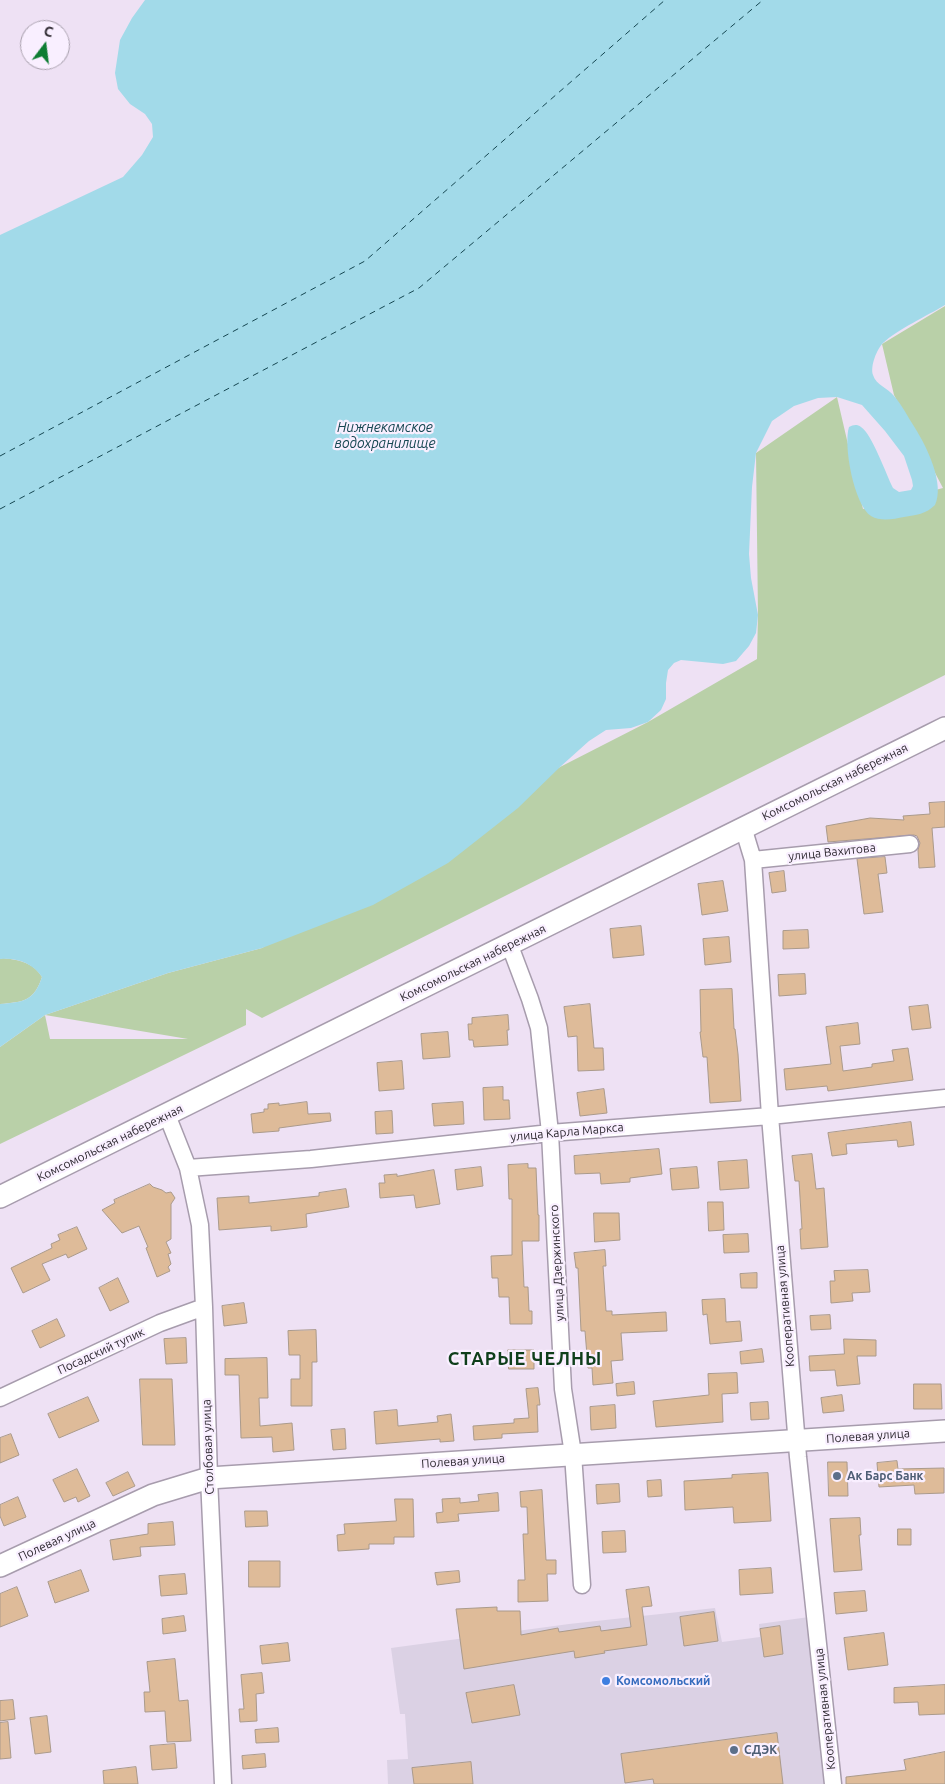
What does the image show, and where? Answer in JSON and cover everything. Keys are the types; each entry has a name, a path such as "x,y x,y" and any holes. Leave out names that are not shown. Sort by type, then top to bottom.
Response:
{"street":[{"name":"Комсомольская набережная","path":"0,1196 510,946 945,728"},
{"name":"Кооперативная улица","path":"744,828 753,860 770,1116 796,1441 833,1784"},
{"name":"улица Вахитова","path":"753,860 910,844"},
{"name":"улица Дзержинского","path":"510,946 539,1028 550,1133 563,1389 573,1454 582,1585"},
{"name":"улица Карла Маркса","path":"188,1168 311,1159 550,1133 770,1116 945,1098"},
{"name":"Столбовая улица","path":"166,1115 188,1168 200,1225 223,1784"},
{"name":"Посадский тупик","path":"0,1398 160,1323 204,1307"},
{"name":"Полевая улица","path":"0,1566 153,1495 209,1478 945,1431"}],"shaded area":[{"name":"Комсомольский","path":"715,1608 722,1642 760,1637 759,1624 809,1617 827,1784 388,1784 387,1760 408,1759 405,1714 400,1714 391,1648 569,1624"}],"green space":[{"path":"945,306 945,675 262,1018 246,1009 246,1025 0,1144 0,1047 45,1015 168,973 262,948 560,767 648,722 757,659 756,453 837,397 863,509 943,488 894,395 882,344","holes":["45,1015 188,1039 50,1039"]},
{"path":"3,958 30,965 42,977 32,996 22,1001 0,1004 0,959"}],"water":[{"name":"Нижнекамское водохранилище","path":"145,0 945,0 945,305 904,328 883,343 878,349 872,367 873,375 877,381 900,403 925,445 936,476 938,496 935,505 921,514 888,520 871,516 865,510 860,500 851,474 848,447 849,427 858,425 865,431 893,488 899,492 911,490 913,486 904,456 862,405 837,397 818,398 794,406 772,421 756,453 752,487 749,554 751,578 758,615 756,633 749,646 736,661 723,664 681,660 674,663 668,670 666,699 661,710 648,722 631,728 606,730 589,741 518,808 448,863 373,905 262,948 168,973 45,1015 0,1047 0,1004 22,1001 32,996 42,977 34,968 24,962 0,959 0,235 123,177 142,155 153,137 152,124 145,114 130,104 118,89 115,73 120,40"}],"building":[{"path":"945,802 945,827 932,828 935,867 919,868 918,850 920,843 917,836 914,835 828,842 826,826 870,818 904,820 903,816 930,814 929,803"},
{"path":"885,857 887,873 878,874 883,912 864,914 857,859"},
{"path":"784,871 786,891 772,893 769,873"},
{"path":"723,881 728,911 702,915 698,884"},
{"path":"641,926 644,955 613,958 610,929"},
{"path":"808,930 809,948 783,949 783,931"},
{"path":"729,937 731,962 705,965 703,939"},
{"path":"805,974 806,994 779,996 778,975"},
{"path":"732,989 741,1101 710,1103 707,1057 703,1057 700,1032 700,990"},
{"path":"590,1004 594,1048 603,1048 604,1070 578,1071 577,1036 568,1037 564,1007"},
{"path":"928,1005 931,1028 912,1030 909,1007"},
{"path":"508,1015 508,1045 474,1047 473,1040 469,1040 468,1024 472,1024 472,1018"},
{"path":"858,1023 860,1044 840,1046 843,1071 872,1067 872,1064 894,1061 892,1050 908,1048 913,1080 828,1091 827,1086 786,1090 784,1069 831,1064 826,1027"},
{"path":"448,1032 450,1057 423,1059 421,1034"},
{"path":"402,1061 404,1089 379,1091 377,1063"},
{"path":"503,1087 503,1100 509,1100 510,1119 484,1120 483,1088"},
{"path":"604,1089 607,1113 580,1116 577,1093"},
{"path":"307,1102 308,1114 330,1113 331,1121 279,1128 279,1131 253,1133 251,1114 264,1112 264,1109 268,1109 268,1104 279,1103 279,1105"},
{"path":"463,1102 464,1124 434,1126 432,1104"},
{"path":"392,1111 393,1133 376,1134 375,1112"},
{"path":"911,1122 914,1145 898,1147 897,1140 846,1144 847,1154 832,1156 828,1133"},
{"path":"659,1149 662,1174 630,1178 630,1182 601,1184 600,1173 575,1174 574,1156"},
{"path":"812,1154 816,1189 824,1188 828,1247 801,1249 800,1229 802,1229 799,1181 795,1181 792,1156"},
{"path":"747,1160 749,1188 720,1190 718,1162"},
{"path":"528,1164 528,1168 536,1168 539,1215 539,1241 522,1241 524,1287 528,1287 529,1311 532,1311 532,1324 510,1324 509,1297 499,1297 498,1278 492,1278 491,1256 512,1255 512,1199 509,1199 508,1165"},
{"path":"481,1167 483,1186 457,1190 455,1170"},
{"path":"697,1167 699,1188 672,1190 670,1169"},
{"path":"434,1170 440,1204 416,1208 414,1195 380,1198 379,1183 385,1183 384,1175 397,1174 397,1176"},
{"path":"150,1184 166,1193 171,1192 175,1198 171,1204 171,1239 166,1242 171,1253 168,1254 171,1264 168,1267 170,1271 157,1277 139,1226 122,1233 102,1210 115,1203 114,1200"},
{"path":"346,1189 349,1207 306,1214 307,1227 271,1231 271,1226 219,1230 217,1198 249,1196 249,1203 319,1196 319,1193"},
{"path":"708,1202 723,1202 724,1230 709,1231"},
{"path":"594,1213 619,1213 620,1240 595,1242"},
{"path":"77,1227 87,1249 68,1258 66,1254 42,1264 50,1280 23,1293 11,1268 52,1248 51,1244 60,1240 58,1235"},
{"path":"748,1234 749,1252 724,1253 723,1235"},
{"path":"605,1250 606,1266 603,1266 606,1311 612,1311 612,1315 666,1312 667,1331 621,1333 623,1360 611,1361 613,1383 593,1385 592,1368 588,1368 585,1331 581,1331 578,1268 576,1268 574,1253"},
{"path":"868,1270 870,1292 852,1293 853,1301 831,1303 830,1281 835,1281 834,1271"},
{"path":"757,1273 757,1288 741,1288 740,1274"},
{"path":"118,1278 129,1302 110,1311 99,1288"},
{"path":"725,1299 726,1322 740,1321 742,1341 710,1344 707,1314 703,1315 702,1300"},
{"path":"244,1303 247,1323 224,1326 222,1306"},
{"path":"830,1315 831,1329 811,1330 810,1316"},
{"path":"57,1319 65,1336 40,1348 32,1331"},
{"path":"316,1330 317,1362 312,1362 312,1406 291,1406 291,1379 300,1379 300,1355 289,1355 288,1331"},
{"path":"186,1338 187,1363 166,1364 164,1339"},
{"path":"844,1339 876,1340 876,1356 857,1356 860,1384 837,1386 835,1370 810,1371 809,1356 844,1354"},
{"path":"762,1349 764,1362 741,1364 740,1352"},
{"path":"508,1350 534,1350 534,1369 509,1369"},
{"path":"267,1358 268,1398 259,1398 260,1426 292,1423 294,1450 273,1452 272,1437 241,1438 239,1375 225,1375 225,1359"},
{"path":"737,1373 738,1393 722,1394 723,1422 656,1427 653,1401 709,1395 708,1374"},
{"path":"140,1379 172,1379 175,1445 143,1445"},
{"path":"634,1382 635,1394 617,1396 616,1384"},
{"path":"914,1384 941,1384 942,1409 914,1409"},
{"path":"538,1388 540,1405 537,1405 538,1432 502,1434 502,1438 474,1440 473,1426 514,1423 514,1419 529,1418 526,1389"},
{"path":"842,1395 844,1411 823,1413 821,1398"},
{"path":"88,1397 99,1421 59,1438 48,1414"},
{"path":"768,1402 769,1419 751,1420 750,1403"},
{"path":"615,1405 616,1428 591,1430 590,1407"},
{"path":"397,1410 398,1426 438,1422 437,1416 451,1414 454,1441 440,1442 440,1439 376,1444 374,1412"},
{"path":"345,1429 346,1449 333,1450 331,1430"},
{"path":"11,1434 19,1455 0,1463 0,1438"},
{"path":"897,1461 898,1469 944,1468 944,1493 915,1494 914,1485 879,1487 877,1463"},
{"path":"828,1462 847,1462 848,1496 829,1496"},
{"path":"77,1469 90,1496 78,1502 76,1497 64,1502 53,1480"},
{"path":"128,1472 135,1486 113,1496 106,1483"},
{"path":"768,1473 771,1521 734,1523 733,1507 685,1510 684,1481 732,1478 732,1475"},
{"path":"661,1480 662,1496 648,1497 647,1481"},
{"path":"619,1484 620,1502 597,1504 596,1485"},
{"path":"542,1490 546,1560 556,1560 556,1574 547,1574 548,1601 518,1602 518,1580 525,1580 523,1534 528,1534 527,1507 521,1507 520,1492"},
{"path":"498,1493 499,1511 458,1514 459,1521 437,1523 436,1513 443,1512 442,1499 460,1498 460,1503 479,1501 478,1495"},
{"path":"18,1497 26,1517 4,1526 0,1516 0,1505"},
{"path":"395,1499 413,1499 414,1537 394,1537 394,1544 369,1544 369,1549 338,1551 337,1535 345,1534 344,1524 396,1521"},
{"path":"245,1511 267,1511 268,1526 246,1527"},
{"path":"860,1518 861,1535 859,1535 862,1570 834,1572 830,1519"},
{"path":"173,1522 175,1545 140,1547 141,1556 113,1560 110,1540 148,1534 148,1524"},
{"path":"898,1529 911,1529 911,1545 898,1545"},
{"path":"625,1531 626,1552 603,1553 602,1532"},
{"path":"249,1561 280,1561 280,1587 249,1587"},
{"path":"771,1568 773,1593 740,1595 739,1570"},
{"path":"81,1570 89,1591 55,1603 48,1582"},
{"path":"459,1571 460,1582 437,1585 435,1573"},
{"path":"185,1574 187,1594 161,1596 159,1576"},
{"path":"17,1587 28,1616 0,1627 0,1594"},
{"path":"649,1587 652,1606 642,1607 647,1645 604,1651 605,1653 575,1658 574,1651 464,1669 456,1609 497,1607 497,1611 520,1611 521,1635 558,1628 559,1632 600,1626 601,1631 631,1627 626,1590"},
{"path":"865,1591 867,1611 836,1614 834,1593"},
{"path":"714,1612 718,1641 684,1646 680,1617"},
{"path":"184,1616 186,1631 163,1634 162,1619"},
{"path":"780,1626 783,1654 764,1657 760,1629"},
{"path":"884,1633 888,1665 848,1670 844,1638"},
{"path":"288,1643 290,1661 262,1664 260,1646"},
{"path":"175,1659 179,1701 188,1700 191,1741 167,1742 165,1711 145,1712 144,1692 150,1692 147,1662"},
{"path":"262,1673 264,1693 256,1694 257,1721 240,1722 239,1709 244,1709 241,1675"},
{"path":"514,1685 520,1715 472,1723 466,1693"},
{"path":"945,1685 945,1714 919,1715 918,1702 894,1703 894,1688"},
{"path":"13,1700 15,1719 0,1721 0,1701"},
{"path":"47,1716 51,1752 35,1754 30,1718"},
{"path":"8,1722 11,1758 0,1759 0,1723"},
{"path":"278,1728 279,1742 256,1743 255,1730"},
{"path":"777,1733 783,1784 654,1784 653,1779 625,1783 621,1754"},
{"path":"175,1744 177,1768 152,1770 150,1746"},
{"path":"945,1752 945,1784 846,1784 846,1777 906,1770 904,1760"},
{"path":"265,1754 266,1767 243,1769 242,1756"},
{"path":"471,1762 473,1784 414,1784 412,1768"},
{"path":"136,1767 138,1784 104,1784 103,1771"}],"ferry route":[{"path":"0,456 365,261 665,0"},
{"path":"0,509 419,288 763,0"}],"place":[{"name":"Ак Барс Банк","path":"837,1476"},
{"name":"Комсомольский","path":"606,1681"},
{"name":"СДЭК","path":"734,1750"}],"district":[{"name":"СТАРЫЕ ЧЕЛНЫ","path":"525,1359"}]}
